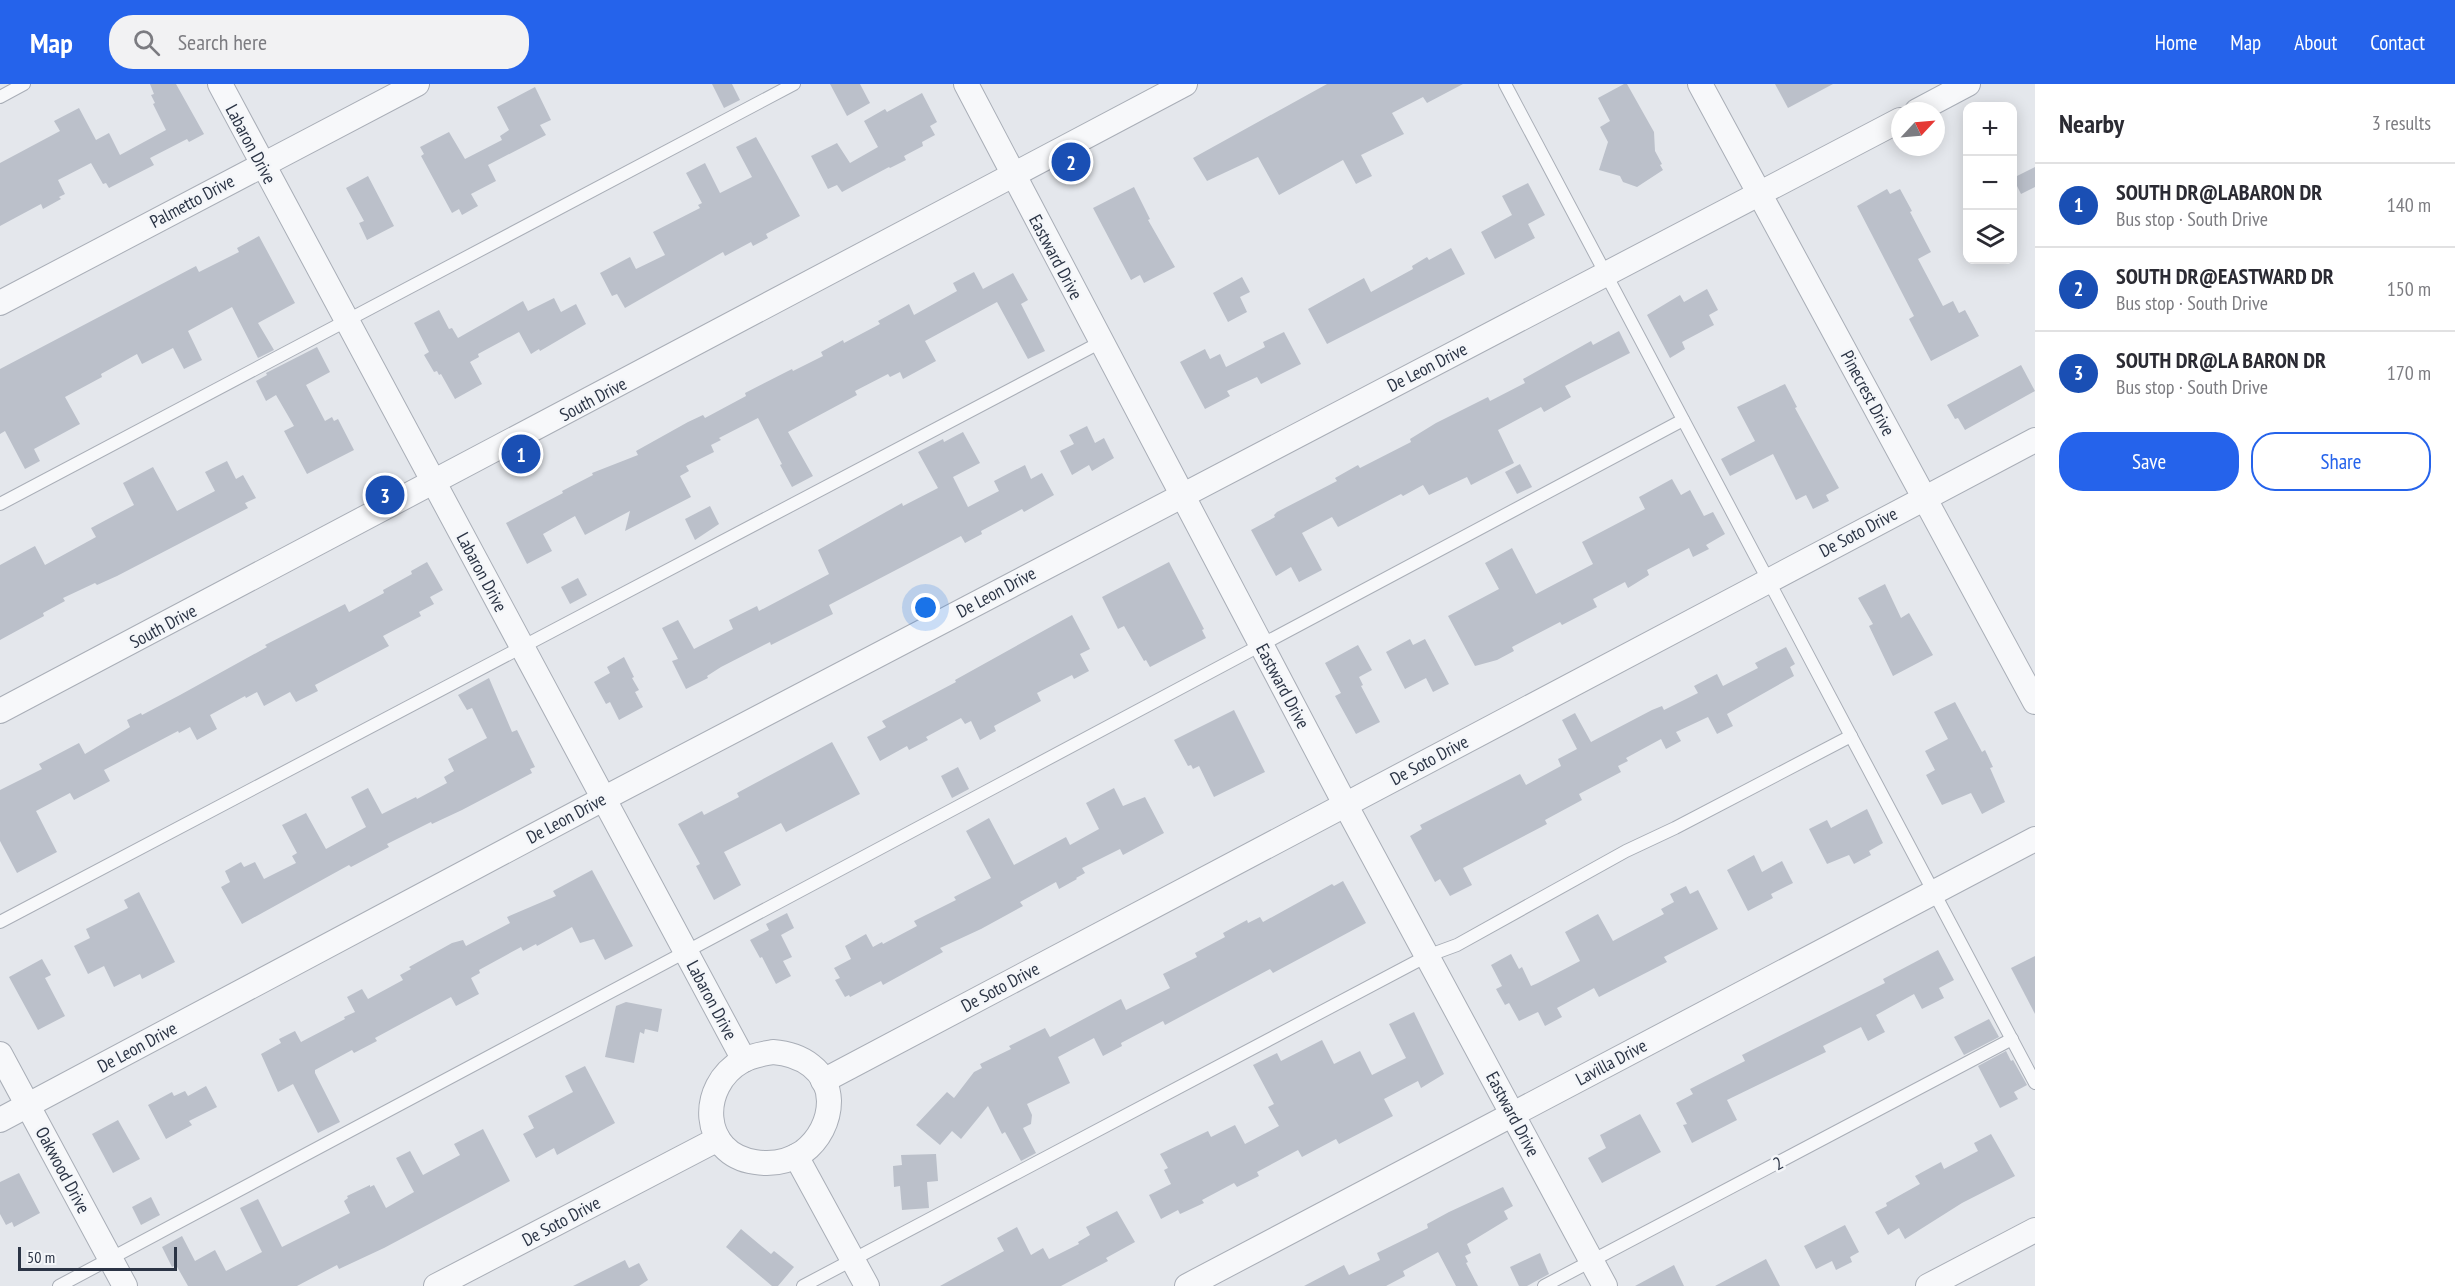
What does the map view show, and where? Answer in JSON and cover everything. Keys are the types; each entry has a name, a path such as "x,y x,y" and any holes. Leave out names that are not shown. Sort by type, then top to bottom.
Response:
{"street":[{"name":"Labaron Drive","path":"220,84 744,1060"},
{"name":"Palmetto Drive","path":"0,303 417,84"},
{"name":"Eastward Drive","path":"966,84 1346,804 1605,1286"},
{"name":"South Drive","path":"0,711 435,483 1185,84"},
{"name":"Pinecrest Drive","path":"1700,84 2035,702"},
{"path":"1934,102 1968,84"},
{"name":"De Leon Drive","path":"0,1120 1182,494 1891,125"},
{"name":"De Soto Drive","path":"824,1081 2035,440"},
{"name":"Lavilla Drive","path":"1186,1286 2035,839"},
{"path":"786,1053 807,1062 824,1081 829,1095 825,1125 808,1148 796,1156 767,1164 745,1161 732,1154 718,1139 711,1122 714,1094 720,1081 744,1060 760,1054 786,1053"},
{"name":"Oakwood Drive","path":"0,1054 124,1286"},
{"name":"De Soto Drive","path":"436,1286 718,1139"},
{"path":"796,1156 867,1286"},
{"path":"1928,1286 2035,1230"}],"lane":[{"path":"0,97 24,84"},
{"path":"0,504 794,84"},
{"path":"1505,84 2035,1083"},
{"path":"0,922 1101,342"},
{"path":"59,1286 1683,420"},
{"path":"803,1286 1427,956 1457,945 1626,851 1675,828 1851,736"},
{"name":"2","path":"1544,1286 2012,1039"}],"building":[{"path":"150,84 176,84 204,134 189,142 187,139 150,158 154,165 109,188 106,183 103,184 91,163 58,180 65,194 59,197 61,199 43,209 41,204 0,226 0,163 60,131 54,121 79,108 96,140 109,133 120,155 166,130 153,104 155,103 151,95 154,94"},
{"path":"712,84 732,84 740,100 724,108"},
{"path":"830,84 860,84 870,103 847,116"},
{"path":"1327,84 1463,84 1427,103 1423,97 1392,113 1404,134 1361,155 1372,176 1356,184 1343,160 1279,195 1258,157 1207,181 1193,158"},
{"path":"1627,84 1654,132 1655,151 1663,170 1637,187 1623,182 1620,176 1599,170 1608,142 1600,127 1610,121 1598,98"},
{"path":"1775,84 1833,84 1788,108"},
{"path":"535,87 551,120 540,125 546,135 488,165 496,181 471,194 478,206 462,215 459,209 452,213 421,156 424,154 420,147 449,132 465,159 502,140 500,136 509,130 497,107"},
{"path":"922,93 937,122 930,126 935,135 922,142 923,146 904,156 906,160 842,192 837,185 828,189 811,156 837,143 850,163 878,147 864,121 885,109 887,112"},
{"path":"756,137 800,216 766,234 768,238 753,246 751,242 725,256 723,252 625,308 617,294 612,296 600,273 630,257 636,269 665,255 653,232 700,208 698,205 702,203 686,173 705,163 720,193 752,177 736,147"},
{"path":"2035,167 2035,187 2021,194 2017,186 2017,176"},
{"path":"368,176 394,226 367,240 359,223 364,221 346,188"},
{"path":"1528,183 1545,215 1528,224 1535,238 1495,259 1481,232 1512,215 1502,196"},
{"path":"1134,187 1150,219 1148,220 1175,267 1144,283 1140,275 1131,280 1093,208"},
{"path":"1887,189 1890,194 1900,189 1912,211 1910,212 1931,252 1918,259 1943,306 1953,301 1959,313 1965,310 1979,336 1931,361 1909,319 1914,316 1857,206"},
{"path":"259,236 295,303 258,323 274,350 258,358 232,307 188,331 202,360 184,369 173,348 142,364 137,354 101,374 102,377 65,397 80,424 34,449 40,461 25,469 5,431 0,434 0,369 196,266 199,272 239,252 237,248"},
{"path":"1451,248 1465,274 1327,344 1308,309 1364,278 1371,292 1413,269 1412,266 1427,257 1429,260"},
{"path":"974,272 983,289 1013,273 1028,300 1021,304 1045,351 1028,359 997,302 925,341 936,361 903,379 900,372 890,377 888,374 855,391 857,395 788,432 813,476 792,487 758,418 719,438 721,440 711,445 714,452 686,466 689,471 680,476 691,497 625,531 630,511 585,535 575,516 543,534 552,551 527,564 506,523 563,493 562,491 593,475 592,473 638,455 636,451 688,422 703,415 705,418 746,396 745,393 823,356 821,352 880,324 878,321 909,304 914,315 957,291 953,283"},
{"path":"1242,277 1250,292 1240,297 1247,312 1228,322 1213,293"},
{"path":"1707,289 1718,310 1709,315 1714,325 1682,342 1685,349 1670,358 1647,315 1680,295 1684,302"},
{"path":"554,298 561,312 576,304 586,324 531,354 519,332 478,354 479,357 470,362 482,384 455,399 441,374 434,372 424,355 429,352 414,323 439,310 449,329 452,328 458,338 523,301 528,311"},
{"path":"1619,331 1630,353 1565,386 1571,397 1544,412 1541,407 1498,430 1514,463 1471,485 1467,477 1429,495 1423,485 1338,527 1332,517 1302,533 1322,570 1299,582 1291,567 1276,576 1251,530 1275,517 1277,512 1337,481 1335,478 1358,465 1360,468 1411,442 1410,439 1436,423 1488,397 1490,401 1525,383 1523,379 1591,341 1593,345"},
{"path":"1284,332 1301,364 1261,384 1257,377 1227,391 1230,396 1205,409 1180,362 1205,349 1210,359 1220,354 1226,367 1265,347 1263,342"},
{"path":"317,347 330,372 306,385 325,421 332,417 334,421 338,419 354,450 307,474 284,431 294,426 276,395 266,401 256,381 267,375 266,373"},
{"path":"2021,365 2035,391 1965,430 1947,405"},
{"path":"1785,384 1797,407 1795,408 1839,488 1826,495 1829,501 1813,509 1806,495 1796,500 1773,454 1730,476 1721,459 1755,441 1737,407"},
{"path":"1087,426 1095,443 1104,438 1114,458 1092,471 1089,465 1072,475 1060,451 1074,444 1069,435"},
{"path":"963,432 980,463 953,477 968,507 999,491 994,481 1025,465 1031,479 1042,473 1054,495 1024,512 1022,509 981,531 982,534 965,543 961,536 829,605 833,614 721,667 707,676 708,678 686,689 672,661 678,659 662,628 678,620 694,649 733,629 729,620 757,606 759,611 829,574 818,550 902,503 903,506 938,488 918,452"},
{"path":"227,461 236,479 243,475 256,498 245,503 248,508 117,576 97,585 95,583 63,598 65,601 43,613 44,616 0,640 0,565 35,546 45,565 96,537 91,528 134,505 123,483 153,467 177,511 215,491 205,472"},
{"path":"1520,464 1532,487 1517,494 1505,472"},
{"path":"1672,479 1681,495 1690,490 1704,516 1713,512 1725,534 1706,545 1709,549 1693,557 1689,548 1647,570 1649,575 1628,588 1625,582 1593,599 1597,607 1562,625 1560,622 1512,647 1514,651 1497,660 1475,666 1448,616 1499,589 1485,563 1512,548 1536,594 1593,564 1582,542 1645,509 1639,497"},
{"path":"710,506 719,524 695,540 685,519"},
{"path":"427,562 443,590 430,597 434,604 419,612 421,616 383,636 389,646 315,685 318,691 296,702 290,692 264,706 257,692 246,698 245,696 210,715 217,729 197,740 190,727 179,733 178,731 104,770 110,781 74,800 70,793 36,811 57,852 17,873 0,841 0,790 42,769 39,764 79,743 85,754 130,727 127,720 141,713 142,715 180,695 267,647 265,645 345,604 349,612 384,593 383,590 412,574 411,571"},
{"path":"1169,562 1204,629 1202,630 1206,638 1150,667 1146,660 1144,661 1124,626 1118,629 1102,597"},
{"path":"578,578 587,595 570,604 561,587"},
{"path":"1885,584 1901,618 1909,613 1933,655 1893,676 1869,626 1873,624 1858,598"},
{"path":"1072,615 1090,649 1080,654 1089,671 1074,679 1072,675 1037,693 1041,701 994,726 996,731 980,740 971,721 965,724 961,718 926,737 928,740 909,750 907,746 880,761 867,737 886,727 882,721 956,682 955,680"},
{"path":"1410,639 1413,645 1425,639 1449,684 1433,692 1426,678 1405,689 1386,652"},
{"path":"1358,645 1372,670 1359,677 1363,685 1361,686 1380,722 1356,734 1335,696 1341,693 1325,663"},
{"path":"1786,647 1795,664 1790,667 1794,676 1727,714 1733,726 1717,734 1708,717 1676,732 1681,741 1666,749 1661,739 1626,758 1628,761 1618,766 1621,772 1579,794 1582,800 1545,820 1547,824 1463,868 1472,885 1450,896 1440,879 1435,882 1410,836 1422,829 1420,825 1520,774 1526,785 1561,766 1558,759 1577,749 1562,720 1575,713 1591,742 1652,710 1662,706 1664,710 1698,693 1694,686 1717,674 1723,686 1758,668 1755,663"},
{"path":"624,657 639,690 635,692 643,707 619,720 610,702 606,704 594,682 610,673 607,667"},
{"path":"489,678 512,732 517,730 535,767 530,769 532,773 462,810 432,824 431,822 387,844 389,847 351,867 349,865 242,924 221,887 230,882 225,871 241,862 244,867 255,862 264,879 296,863 292,856 297,853 282,825 306,813 326,849 366,827 351,797 368,788 382,814 447,783 444,777 454,771 448,759 487,738 472,708 467,710 458,695"},
{"path":"1955,702 1982,752 1985,750 2005,802 1982,814 1971,793 1942,805 1926,775 1935,770 1925,751 1948,739 1934,712"},
{"path":"1234,710 1265,772 1214,797 1199,766 1193,769 1191,765 1188,766 1174,740"},
{"path":"832,742 860,794 786,832 781,823 724,852 741,885 714,900 696,866 700,864 678,824 702,811 704,815 739,797 737,793"},
{"path":"958,767 969,789 952,798 941,776"},
{"path":"1114,788 1123,806 1145,797 1164,833 1123,855 1120,849 1082,868 1085,873 1059,889 1056,882 1020,902 1023,906 940,948 943,952 883,985 881,981 850,997 849,995 845,997 835,980 840,978 834,968 851,959 845,946 866,934 873,947 882,942 883,944 917,926 914,921 956,900 954,897 991,878 966,831 989,818 1014,865 1066,837 1070,845 1099,829 1086,803"},
{"path":"1867,809 1883,843 1869,851 1871,855 1854,864 1849,855 1827,864 1809,829 1827,820 1831,828"},
{"path":"1754,855 1762,872 1782,861 1793,883 1771,894 1773,898 1748,911 1727,870"},
{"path":"592,870 633,946 605,960 594,939 580,943 572,927 537,946 536,944 523,951 521,947 479,970 480,973 471,978 479,994 456,1006 451,997 375,1038 377,1041 354,1053 352,1050 315,1070 340,1122 318,1133 293,1084 278,1092 261,1054 281,1043 279,1039 295,1031 301,1042 345,1019 344,1017 355,1012 347,997 362,989 368,999 403,980 400,975 411,969 409,967 452,943 463,940 466,946 510,923 507,917 556,896 553,891"},
{"path":"1343,881 1366,923 1273,973 1270,969 1165,1025 1163,1021 1121,1043 1122,1046 1103,1056 1094,1038 1058,1057 1070,1083 1027,1104 1032,1115 1031,1124 1023,1128 1036,1153 1021,1161 1005,1132 1002,1134 988,1106 961,1139 952,1131 940,1145 916,1125 947,1092 954,1098 974,1072 982,1068 980,1064 1011,1049 1009,1046 1045,1028 1050,1037 1121,999 1126,1010 1170,988 1163,974 1197,957 1195,953 1225,937 1223,933 1247,920 1248,923 1260,917 1263,922 1332,884 1334,886"},
{"path":"1686,886 1690,894 1698,890 1718,929 1664,957 1667,962 1599,997 1594,988 1557,1008 1562,1017 1545,1026 1538,1012 1519,1021 1509,1003 1505,1005 1496,989 1502,986 1491,965 1511,954 1519,969 1522,967 1531,986 1580,961 1565,932 1598,914 1613,941 1664,914 1661,909 1674,902 1670,894"},
{"path":"139,892 175,962 142,979 140,974 114,987 104,966 88,974 74,946 90,938 86,929 128,908 124,900"},
{"path":"787,913 794,928 781,935 792,957 783,961 791,976 776,984 750,940 769,930 766,924"},
{"path":"1938,950 1954,980 1939,988 1944,998 1922,1009 1914,994 1876,1015 1885,1032 1868,1041 1861,1027 1823,1046 1826,1052 1727,1100 1737,1120 1692,1143 1683,1125 1687,1124 1676,1103 1693,1094 1690,1089 1745,1061 1742,1055 1885,983 1883,979"},
{"path":"2035,956 2035,1014 2011,968"},
{"path":"42,959 51,975 45,978 65,1016 38,1030 9,977"},
{"path":"626,1002 662,1009 658,1032 645,1029 644,1034 640,1032 634,1063 605,1057 616,1006"},
{"path":"1414,1012 1444,1074 1421,1088 1418,1081 1384,1099 1393,1116 1339,1144 1336,1139 1302,1157 1298,1150 1257,1172 1259,1176 1237,1187 1234,1183 1202,1200 1204,1203 1180,1214 1178,1210 1161,1219 1149,1195 1171,1184 1164,1170 1168,1168 1160,1154 1208,1131 1211,1137 1235,1125 1245,1144 1279,1126 1268,1107 1274,1104 1253,1065 1277,1053 1281,1061 1322,1040 1334,1064 1360,1051 1372,1075 1406,1058 1389,1024"},
{"path":"1989,1019 1999,1037 1964,1055 1954,1037"},
{"path":"2006,1051 2027,1085 2014,1092 2018,1099 2000,1108 1978,1066"},
{"path":"585,1066 615,1123 557,1155 554,1148 536,1158 523,1134 534,1128 528,1116 573,1092 565,1076"},
{"path":"206,1086 217,1107 189,1121 192,1125 166,1139 148,1105 172,1092 174,1096 185,1091 188,1096"},
{"path":"1640,1114 1661,1152 1602,1183 1588,1158 1606,1148 1600,1135"},
{"path":"118,1120 140,1159 113,1173 92,1134"},
{"path":"483,1129 510,1181 384,1248 339,1269 337,1265 297,1286 188,1286 176,1265 172,1267 162,1247 182,1236 195,1261 215,1250 226,1271 262,1252 240,1208 258,1199 282,1247 350,1213 344,1201 348,1198 347,1196 370,1185 370,1187 374,1185 386,1208 414,1192 396,1158 410,1151 423,1175 460,1155 454,1144"},
{"path":"1991,1134 2015,1176 1962,1203 1905,1239 1899,1228 1888,1235 1875,1212 1887,1206 1886,1203 1920,1184 1915,1176 1941,1162 1944,1169 1978,1151 1974,1143"},
{"path":"936,1154 938,1181 927,1182 929,1208 902,1210 900,1186 894,1187 893,1166 902,1165 901,1155"},
{"path":"19,1173 40,1213 14,1227 12,1222 6,1225 0,1214 0,1182"},
{"path":"1503,1187 1513,1206 1504,1211 1508,1219 1467,1244 1471,1253 1465,1256 1468,1262 1466,1263 1478,1286 1456,1286 1438,1252 1403,1271 1405,1276 1386,1286 1304,1286 1344,1265 1349,1275 1380,1260 1377,1253 1428,1228 1427,1224 1449,1212"},
{"path":"151,1197 160,1215 141,1225 132,1207"},
{"path":"1117,1211 1135,1242 1106,1258 1108,1261 1061,1286 940,1286 1004,1251 997,1238 1017,1227 1031,1255 1043,1248 1049,1259 1079,1244 1078,1242 1090,1235 1086,1227"},
{"path":"1845,1225 1859,1252 1850,1257 1852,1262 1836,1270 1832,1261 1816,1269 1804,1246"},
{"path":"741,1229 771,1254 774,1251 794,1267 778,1286 772,1286 726,1247"},
{"path":"1540,1253 1549,1274 1527,1286 1519,1286 1510,1267"},
{"path":"1766,1259 1780,1286 1715,1286"},
{"path":"625,1260 629,1268 639,1263 648,1280 639,1286 573,1286"},
{"path":"1674,1265 1684,1286 1635,1286"}],"place":[{"name":"SOUTH DR@EASTWARD DR","path":"1071,162"},
{"name":"SOUTH DR@LABARON DR","path":"521,454"},
{"name":"SOUTH DR@LA BARON DR","path":"385,495"}]}
